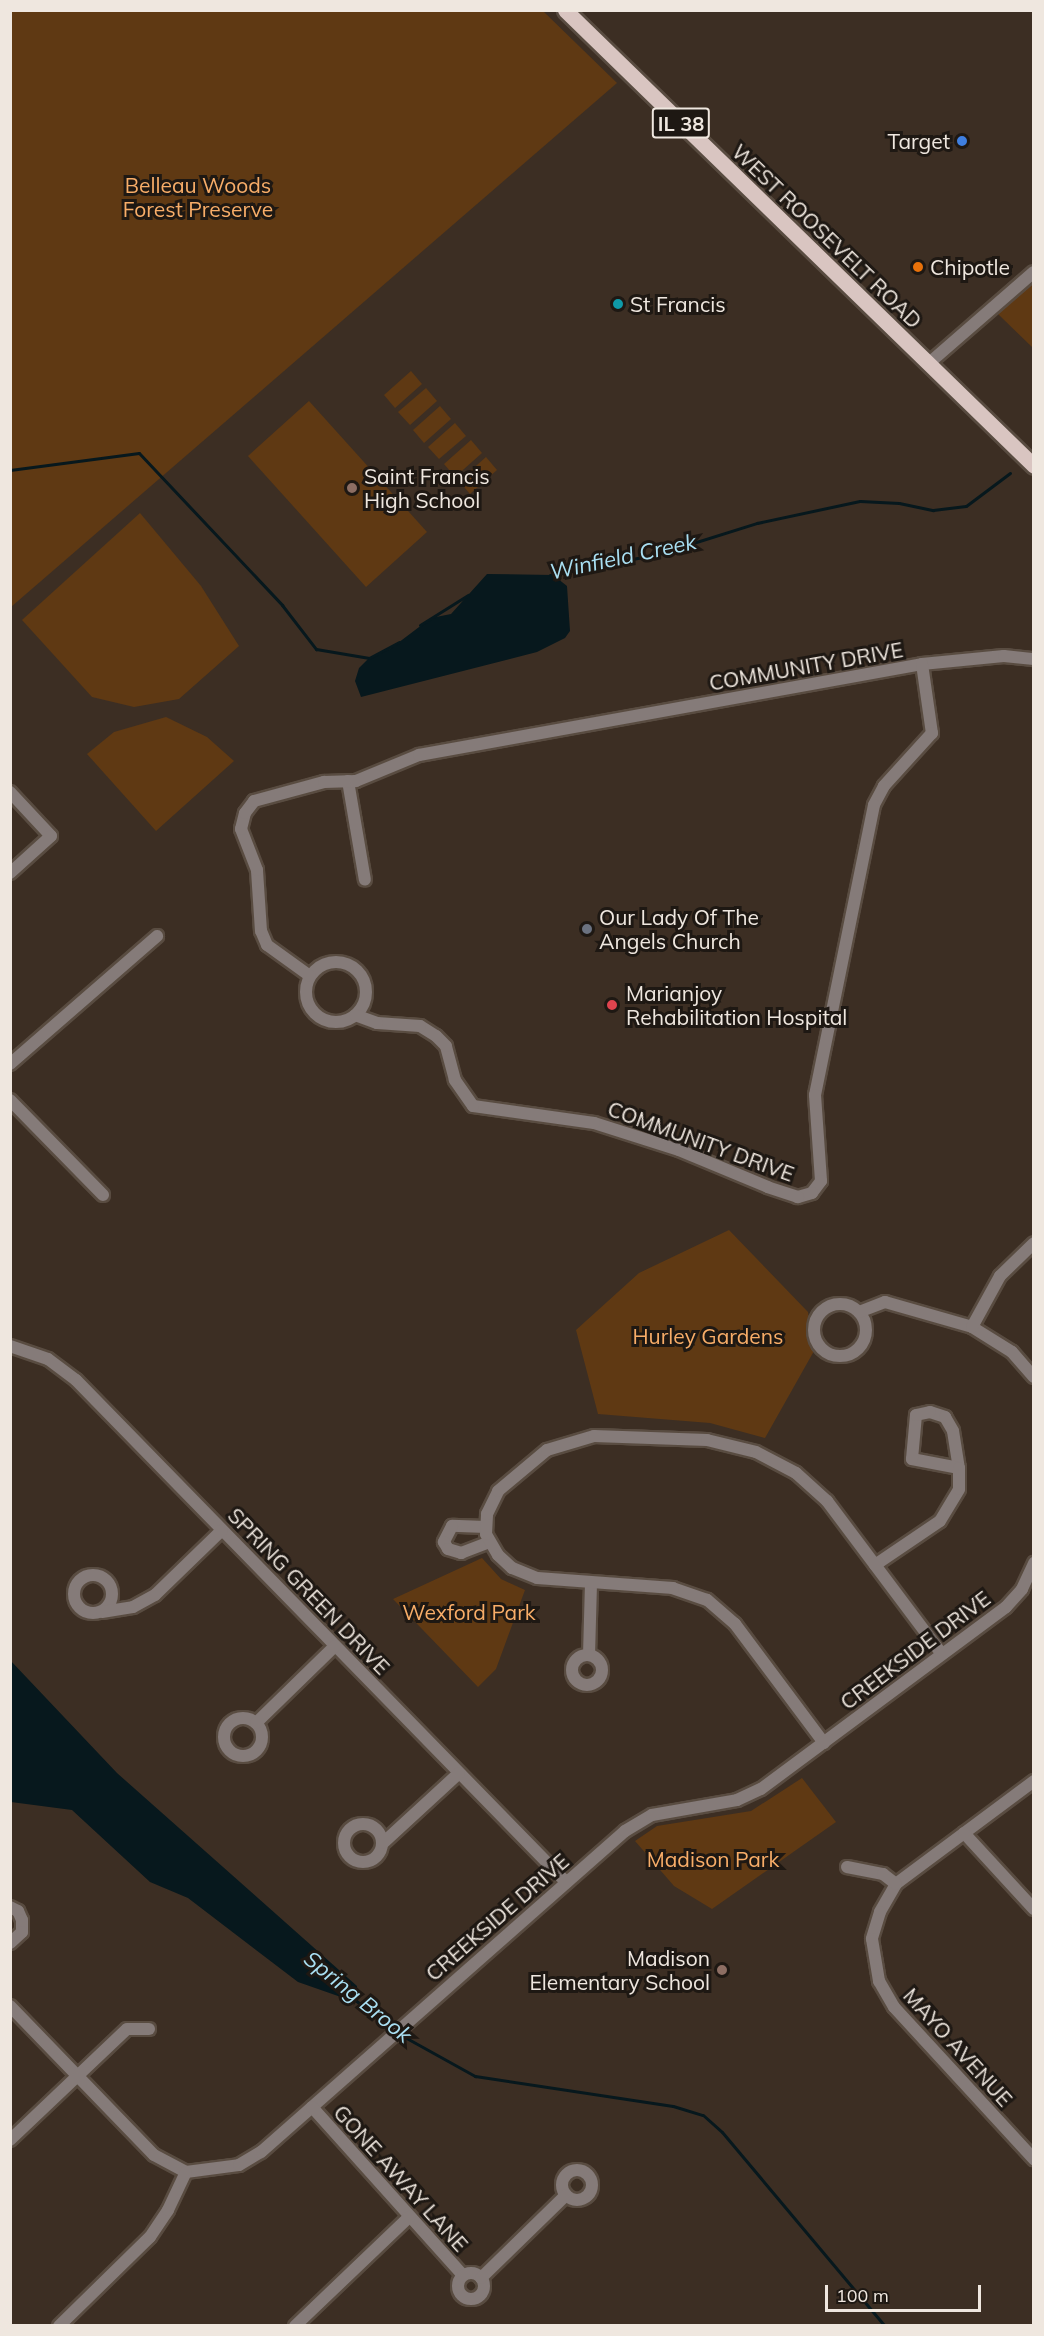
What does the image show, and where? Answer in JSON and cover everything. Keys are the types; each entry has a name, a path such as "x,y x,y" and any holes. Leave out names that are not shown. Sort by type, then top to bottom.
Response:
{"main road":[{"name":"WEST ROOSEVELT ROAD","path":"565,10 1034,466"}],"street":[{"path":"928,364 1034,272"},
{"name":"COMMUNITY DRIVE","path":"922,664 932,733 884,786 874,805 815,1095 821,1180 812,1192 798,1197 679,1150 594,1123 473,1106 455,1080 446,1047 436,1036 420,1026 377,1023 355,1015 339,1022 320,1017 306,994 310,976 267,945 261,931 262,903 257,870 241,829 245,813 254,801 324,782 348,781 419,755 922,664 1004,656 1034,659"},
{"path":"348,781 365,880"},
{"path":"10,792 51,836 10,873"},
{"path":"10,1064 157,936"},
{"path":"310,976 326,963 346,963 355,968 362,976 366,997 355,1015"},
{"path":"10,1100 103,1195"},
{"path":"972,1327 1000,1276 1034,1243"},
{"path":"859,1312 866,1331 858,1349 839,1357 820,1348 813,1330 821,1311 840,1304 859,1312 885,1302 972,1327 1012,1352 1034,1377"},
{"name":"SPRING GREEN DRIVE","path":"10,1346 40,1355 64,1370 566,1882"},
{"path":"875,1564 940,1521 959,1489 960,1468 953,1431 945,1417 930,1412 916,1415 912,1459 960,1468"},
{"path":"824,1743 718,1607 695,1594 673,1588 591,1584 524,1574 498,1555 489,1542 486,1527 487,1514 498,1491 538,1456 565,1442 594,1436 707,1440 756,1452 796,1473 827,1501 942,1654"},
{"path":"486,1527 452,1526 444,1542 448,1549 461,1553 489,1542"},
{"path":"102,1612 133,1606 155,1595 222,1530"},
{"name":"CREEKSIDE DRIVE","path":"186,2172 222,2170 250,2159 566,1882 641,1820 666,1811 745,1798 824,1743 1010,1603 1034,1563"},
{"path":"588,1655 591,1584"},
{"path":"256,1723 335,1646"},
{"path":"383,1843 459,1773"},
{"path":"848,1867 883,1874 896,1884 1034,1780"},
{"path":"964,1833 1034,1909"},
{"name":"MAYO AVENUE","path":"896,1884 880,1912 872,1939 882,1990 904,2019 1034,2159"},
{"path":"10,1907 18,1911 22,1920 22,1932 10,1943"},
{"path":"10,2006 154,2155 186,2172 168,2210 150,2237 59,2325"},
{"path":"10,2140 127,2029 148,2029"},
{"name":"GONE AWAY LANE","path":"312,2107 462,2275"},
{"path":"481,2278 472,2272 462,2275 458,2289 469,2299 482,2293 481,2278 566,2195"},
{"path":"295,2325 409,2217"}],"green space":[{"name":"Belleau Woods Forest Preserve","path":"11,10 543,11 617,83 11,607"},
{"path":"1033,280 1033,348 997,313"},
{"path":"411,371 422,384 395,408 384,395"},
{"path":"426,388 437,401 410,425 398,412"},
{"path":"309,401 427,532 366,587 248,456"},
{"path":"440,406 451,419 424,443 413,430"},
{"path":"455,423 466,436 439,459 428,447"},
{"path":"471,440 482,453 455,477 444,464"},
{"path":"486,457 497,470 470,494 459,481"},
{"path":"140,513 201,586 239,646 179,699 134,707 92,697 22,620"},
{"path":"166,717 207,737 234,761 156,831 87,754 114,732"},
{"name":"Hurley Gardens","path":"729,1230 808,1312 814,1351 765,1438 710,1423 598,1414 576,1330 639,1273"},
{"name":"Wexford Park","path":"482,1558 501,1579 525,1590 496,1669 478,1687 393,1599"},
{"name":"Madison Park","path":"802,1778 836,1822 712,1909 674,1886 635,1841 657,1826 751,1811"}],"shaded area":[{"path":"487,574 553,575 567,586 570,631 565,638 537,652 361,697 355,681 359,668 369,658 390,649 431,618 451,614"},
{"path":"10,1660 117,1773 357,1986 358,2003 298,1982 188,1898 150,1882 72,1810 11,1802"}],"waterway":[{"name":"Winfield Creek","path":"10,470 139,453 282,605 316,649 369,658 399,642"},
{"name":"Winfield Creek","path":"550,575 658,554 757,523 860,501 899,503 933,510 966,506 1010,473"},
{"name":"Winfield Creek","path":"420,625 468,595"},
{"name":"Spring Brook","path":"355,2000 396,2030"},
{"name":"Spring Brook","path":"401,2035 475,2076 673,2106 703,2115 722,2132 885,2326"}],"place":[{"name":"Target","path":"962,141"},
{"name":"Chipotle","path":"918,267"},
{"name":"St Francis","path":"618,304"},
{"name":"Saint Francis High School","path":"352,488"},
{"name":"Our Lady Of The Angels Church","path":"587,929"},
{"name":"Marianjoy Rehabilitation Hospital","path":"612,1005"},
{"name":"Madison Elementary School","path":"722,1970"}]}
